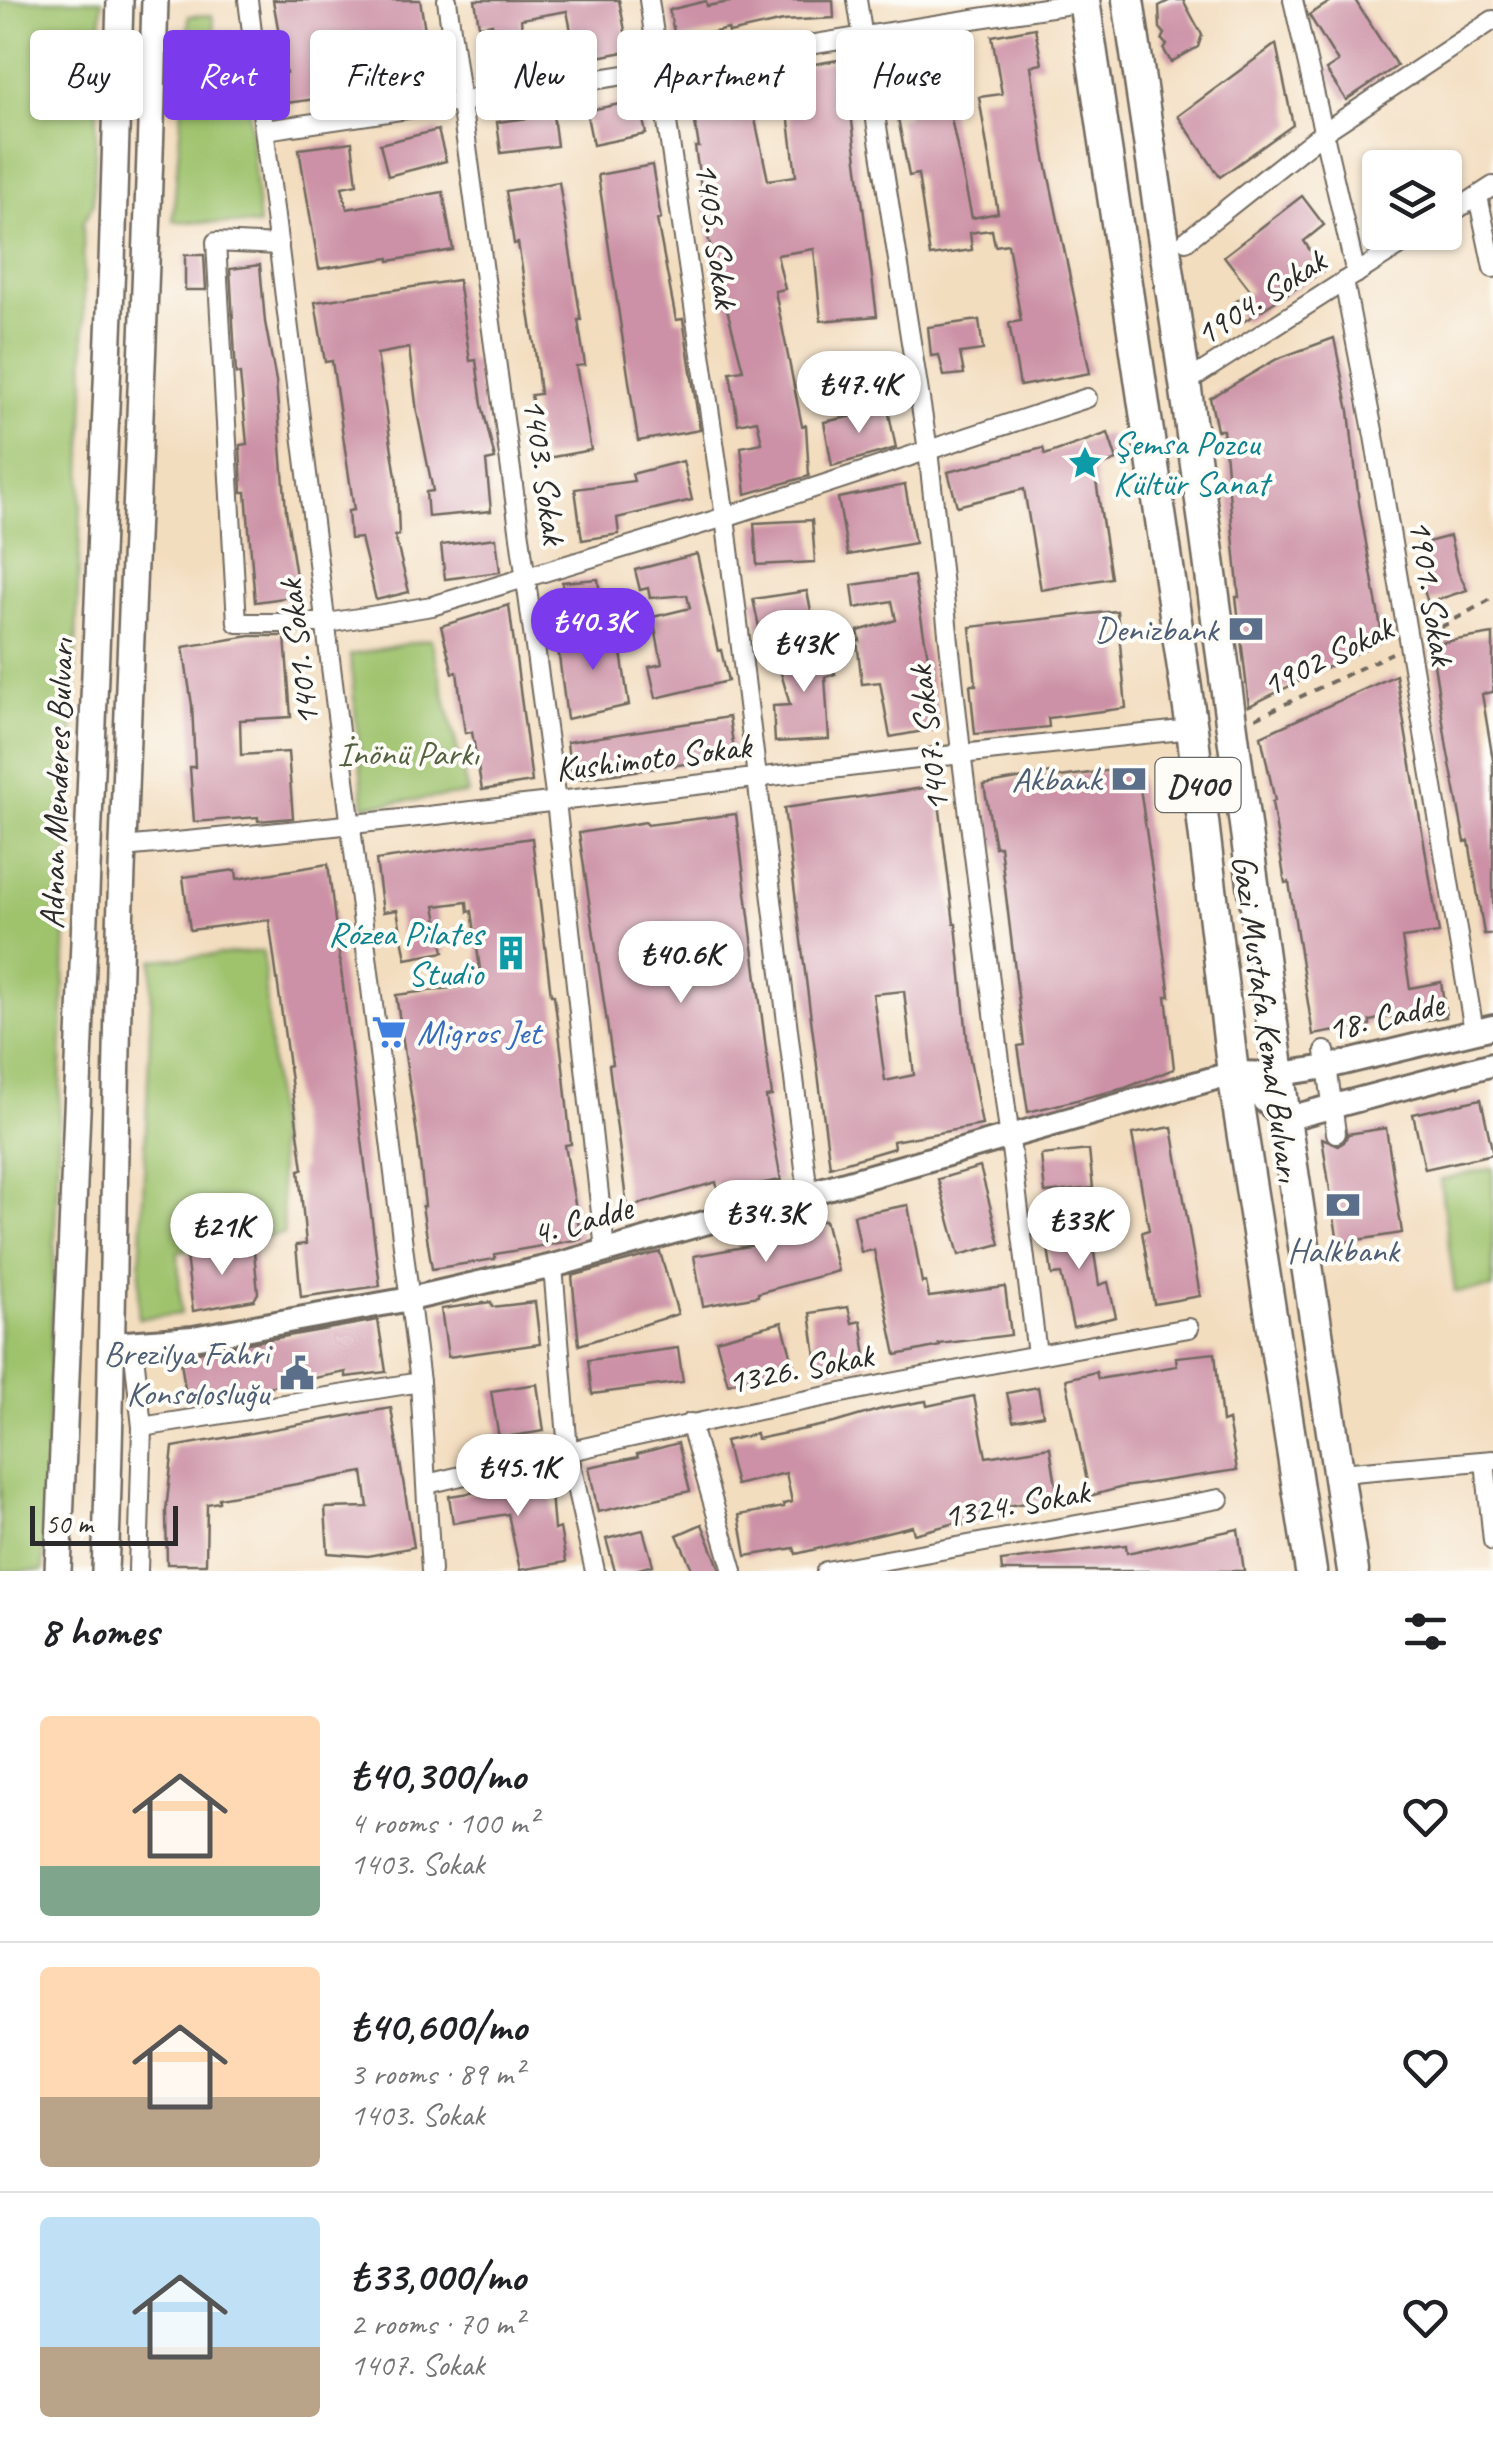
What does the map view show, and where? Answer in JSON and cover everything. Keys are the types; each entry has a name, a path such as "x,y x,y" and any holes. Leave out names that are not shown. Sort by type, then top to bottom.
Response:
{"highway":[{"name":"Gazi Mustafa Kemal Bulvarı","path":"1128,0 1234,728 1285,1119 1353,1571"},
{"name":"Gazi Mustafa Kemal Bulvarı","path":"1086,1 1192,729 1233,1073 1312,1571"}],"main road":[{"name":"Adnan Menderes Bulvarı","path":"58,1571 120,0"},
{"name":"Adnan Menderes Bulvarı","path":"105,1571 123,1344 122,847 146,318 154,0"}],"street":[{"name":"1401. Sokak","path":"248,0 420,1382 431,1571"},
{"name":"1403. Sokak","path":"447,0 556,801 605,1250"},
{"name":"1405. Sokak","path":"650,0 654,30"},
{"name":"1407. Sokak","path":"856,0 861,30"},
{"path":"889,30 1086,1"},
{"name":"1901. Sokak","path":"1295,1 1350,278 1408,645 1484,1029"},
{"path":"1186,241 1321,134 1493,20"},
{"path":"264,130 463,102 617,75"},
{"name":"1405. Sokak","path":"668,120 724,517 808,1194"},
{"name":"1407. Sokak","path":"876,120 928,450 1008,1136 1038,1354"},
{"path":"1462,206 1486,191 1493,268"},
{"path":"279,245 216,242 237,623 328,623 432,606 724,517 1087,398"},
{"name":"1904. Sokak","path":"1185,383 1393,250"},
{"name":"Kushimoto Sokak","path":"122,847 350,827 962,752 1192,729"},
{"name":"18. Cadde","path":"1233,1073 1281,1074 1326,1059 1484,1029"},
{"path":"1326,1059 1336,1133"},
{"name":"18. Cadde","path":"1285,1119 1493,1064"},
{"path":"1233,1073 1285,1119"},
{"name":"4. Cadde","path":"123,1344 193,1338 410,1298 553,1266 1233,1073"},
{"path":"553,1266 568,1451 594,1571"},
{"name":"1326. Sokak","path":"427,1484 690,1423 1189,1328"},
{"path":"123,1344 142,1427 138,1571"},
{"path":"142,1427 420,1382"},
{"path":"690,1423 733,1571"},
{"path":"1340,1474 1489,1460 1493,1540"},
{"name":"1324. Sokak","path":"826,1571 1219,1499"}],"path":[{"name":"1902 Sokak","path":"1234,728 1408,645 1493,598"}],"green space":[{"path":"0,0 102,0 101,30 30,30 30,120 97,120 93,205 83,222 85,393 43,1571 0,1571"},
{"path":"212,15 214,30 188,30 189,16"},
{"path":"181,120 250,120 259,225 173,221"},
{"name":"İnönü Parkı","path":"431,639 468,794 364,806 350,655"},
{"path":"263,951 284,1234 178,1252 181,1314 138,1318 153,960"},
{"path":"1493,1168 1493,1288 1455,1292 1440,1180"}],"building":[{"path":"273,0 420,0 425,30 310,30 310,100 290,102 290,30 278,30"},
{"path":"475,0 619,0 625,30 617,30 617,53 597,57 597,30 571,30 567,11 521,19 522,30 493,30 492,24 479,26"},
{"path":"741,0 833,0 834,18 783,21 742,30 674,30 669,10 706,1 707,6"},
{"path":"1183,0 1202,35 1198,47 1171,62 1164,50 1167,45 1162,40 1165,34 1160,28 1159,6"},
{"path":"1333,0 1355,0 1397,66 1346,100 1326,70 1338,62 1309,15"},
{"path":"1035,28 1042,64 1031,66 1044,153 1090,373 1020,386 1009,323 1021,321 1008,244 995,246 992,230 975,232 970,233 972,250 930,256 918,174 909,176 898,120 951,120 972,218 998,213 979,97 1002,94 992,36"},
{"path":"1276,44 1293,125 1220,177 1178,116"},
{"path":"836,60 836,120 852,120 877,316 821,321 814,249 777,255 785,289 775,291 802,426 806,425 809,476 746,494 741,447 762,443 757,420 738,424 730,372 743,370 709,241 695,147 699,147 694,120 755,120 768,180 796,176 789,120 816,120 816,64"},
{"path":"617,105 617,120 643,120 646,134 593,145 588,120 597,120 597,109"},
{"path":"554,120 557,146 501,153 497,122"},
{"path":"438,130 446,161 388,176 380,144"},
{"path":"352,142 357,184 342,187 347,209 443,192 453,250 319,269 299,149"},
{"path":"652,165 661,219 657,220 676,320 683,319 700,430 638,441 598,175"},
{"path":"559,182 581,320 585,365 576,366 591,450 542,459 531,395 540,394 535,350 506,191"},
{"path":"1302,196 1324,225 1304,241 1323,271 1243,322 1232,304 1251,291 1224,256"},
{"path":"185,255 204,255 206,290 185,290"},
{"path":"260,265 299,596 255,602 246,492 242,492 240,445 247,444 240,374 236,374 230,269"},
{"path":"458,280 470,361 476,360 495,459 486,461 491,511 428,517 426,492 433,491 409,348 377,354 397,483 399,535 395,536 409,592 376,600 361,538 350,539 348,511 354,510 332,361 325,362 315,302"},
{"path":"979,320 983,350 960,353 964,374 944,376 939,355 931,356 928,327"},
{"path":"1334,338 1349,411 1359,503 1383,640 1249,706 1223,430 1217,430 1210,398 1277,359"},
{"path":"884,355 887,382 834,387 831,360"},
{"path":"888,409 896,448 832,466 824,422"},
{"path":"1108,433 1117,460 1094,468 1111,578 1041,590 1024,489 957,506 948,472 1043,448 1045,455"},
{"path":"683,461 692,500 617,518 619,534 582,540 575,489 634,481 632,474"},
{"path":"905,485 915,543 848,555 838,498"},
{"path":"812,520 815,562 757,565 754,523"},
{"path":"1450,536 1467,590 1428,603 1417,545"},
{"path":"496,538 500,572 445,579 441,545"},
{"path":"697,554 728,681 656,698 649,667 662,664 653,617 690,608 687,595 650,598 648,588 640,590 635,570"},
{"path":"914,576 940,728 890,737 880,682 862,684 857,641 858,631 896,620 892,601 855,608 852,585"},
{"path":"598,579 601,602 564,605 562,582"},
{"path":"807,591 812,616 759,627 753,599"},
{"path":"509,605 532,782 482,790 472,732 465,733 457,672 453,673 441,626"},
{"path":"1117,611 1126,708 1048,718 1049,727 975,734 970,685 976,685 970,627"},
{"path":"617,626 629,705 567,719 557,640"},
{"path":"1493,634 1493,692 1482,694 1493,760 1493,934 1484,934 1431,644"},
{"path":"250,636 285,636 291,717 240,720 241,755 288,752 293,818 194,822 190,767 195,767 192,705 183,647"},
{"path":"825,641 835,674 825,677 829,739 775,742 773,706 790,705 776,655"},
{"path":"1396,675 1439,933 1402,938 1410,988 1441,982 1446,1017 1394,1025 1392,1016 1370,1021 1370,1025 1313,1035 1261,736"},
{"path":"729,717 735,757 571,780 567,742"},
{"path":"1137,767 1170,996 1166,996 1174,1069 1125,1088 1028,1112 1018,1046 1024,1045 1000,846 995,847 984,785 1051,773 1052,778"},
{"path":"937,786 968,1048 982,1125 893,1141 894,1148 830,1167 784,808","holes":["904,991 914,1075 885,1081 873,994"]},
{"path":"736,814 772,1096 766,1097 781,1180 718,1191 716,1182 627,1208 609,1065 613,1064 579,833"},
{"path":"532,838 562,1057 571,1144 565,1145 581,1239 432,1269 396,995 482,984 472,911 468,912 467,902 435,906 444,952 406,959 397,910 383,912 376,860"},
{"path":"328,864 380,1286 301,1297 296,1245 306,1244 299,1170 303,1169 269,920 190,930 183,877 236,870 237,879"},
{"path":"1481,1099 1493,1154 1425,1169 1413,1114"},
{"path":"1172,1127 1200,1296 1154,1304 1142,1232 1149,1230 1132,1134"},
{"path":"1386,1128 1402,1233 1338,1243 1322,1138 1339,1145 1348,1134"},
{"path":"1089,1150 1093,1188 1045,1193 1041,1155"},
{"path":"980,1167 1000,1244 959,1255 938,1179"},
{"path":"908,1205 922,1283 926,1282 929,1297 1005,1287 1011,1335 939,1344 896,1355 874,1250 861,1252 854,1215"},
{"path":"825,1220 838,1271 758,1296 703,1306 694,1256 771,1242 769,1236"},
{"path":"1089,1220 1099,1285 1108,1282 1116,1317 1073,1327 1061,1274 1052,1275 1045,1226"},
{"path":"248,1246 254,1252 258,1293 254,1300 193,1311 186,1256"},
{"path":"660,1252 678,1314 579,1345 572,1276"},
{"path":"491,1302 492,1307 535,1302 540,1344 448,1357 441,1309"},
{"path":"848,1307 852,1323 861,1321 867,1364 818,1371 810,1313"},
{"path":"378,1320 386,1372 346,1377 346,1372 187,1402 180,1355"},
{"path":"782,1322 794,1366 728,1384 716,1340"},
{"path":"678,1348 683,1382 592,1394 588,1360"},
{"path":"1215,1353 1222,1422 1228,1420 1237,1470 1123,1487 1090,1496 1066,1379 1096,1372 1098,1379 1177,1366 1176,1357"},
{"path":"537,1384 544,1431 499,1438 491,1391"},
{"path":"1038,1387 1043,1415 1013,1421 1007,1393"},
{"path":"974,1396 986,1457 1050,1447 1058,1498 1000,1507 1001,1518 964,1525 963,1521 914,1534 912,1526 796,1554 794,1548 746,1556 739,1515 792,1502 786,1473 736,1485 725,1441 756,1434 757,1439 885,1408 926,1401 927,1406"},
{"path":"391,1408 414,1547 368,1556 328,1553 325,1508 368,1507 363,1472 219,1498 219,1502 207,1504 206,1564 167,1564 166,1511 173,1447"},
{"path":"678,1443 690,1491 598,1512 589,1467 638,1457 637,1454"},
{"path":"550,1480 554,1530 560,1528 566,1562 520,1570 508,1514 453,1523 449,1496 505,1488 505,1484"},
{"path":"702,1524 720,1571 693,1571 677,1535"},
{"path":"1238,1529 1244,1571 1002,1571 1001,1561 1126,1545 1127,1553"},
{"path":"643,1530 653,1565 615,1571 606,1539"}],"place":[{"name":"Şemsa Pozcu Kültür Sanat","path":"1085,463"},
{"name":"Denizbank","path":"1246,629"},
{"name":"Akbank","path":"1129,779"},
{"name":"Rózea Pilates Studio","path":"511,953"},
{"name":"Migros Jet","path":"389,1032"},
{"name":"Halkbank","path":"1343,1205"},
{"name":"Brezilya Fahri Konsolosluğu","path":"297,1373"}]}
